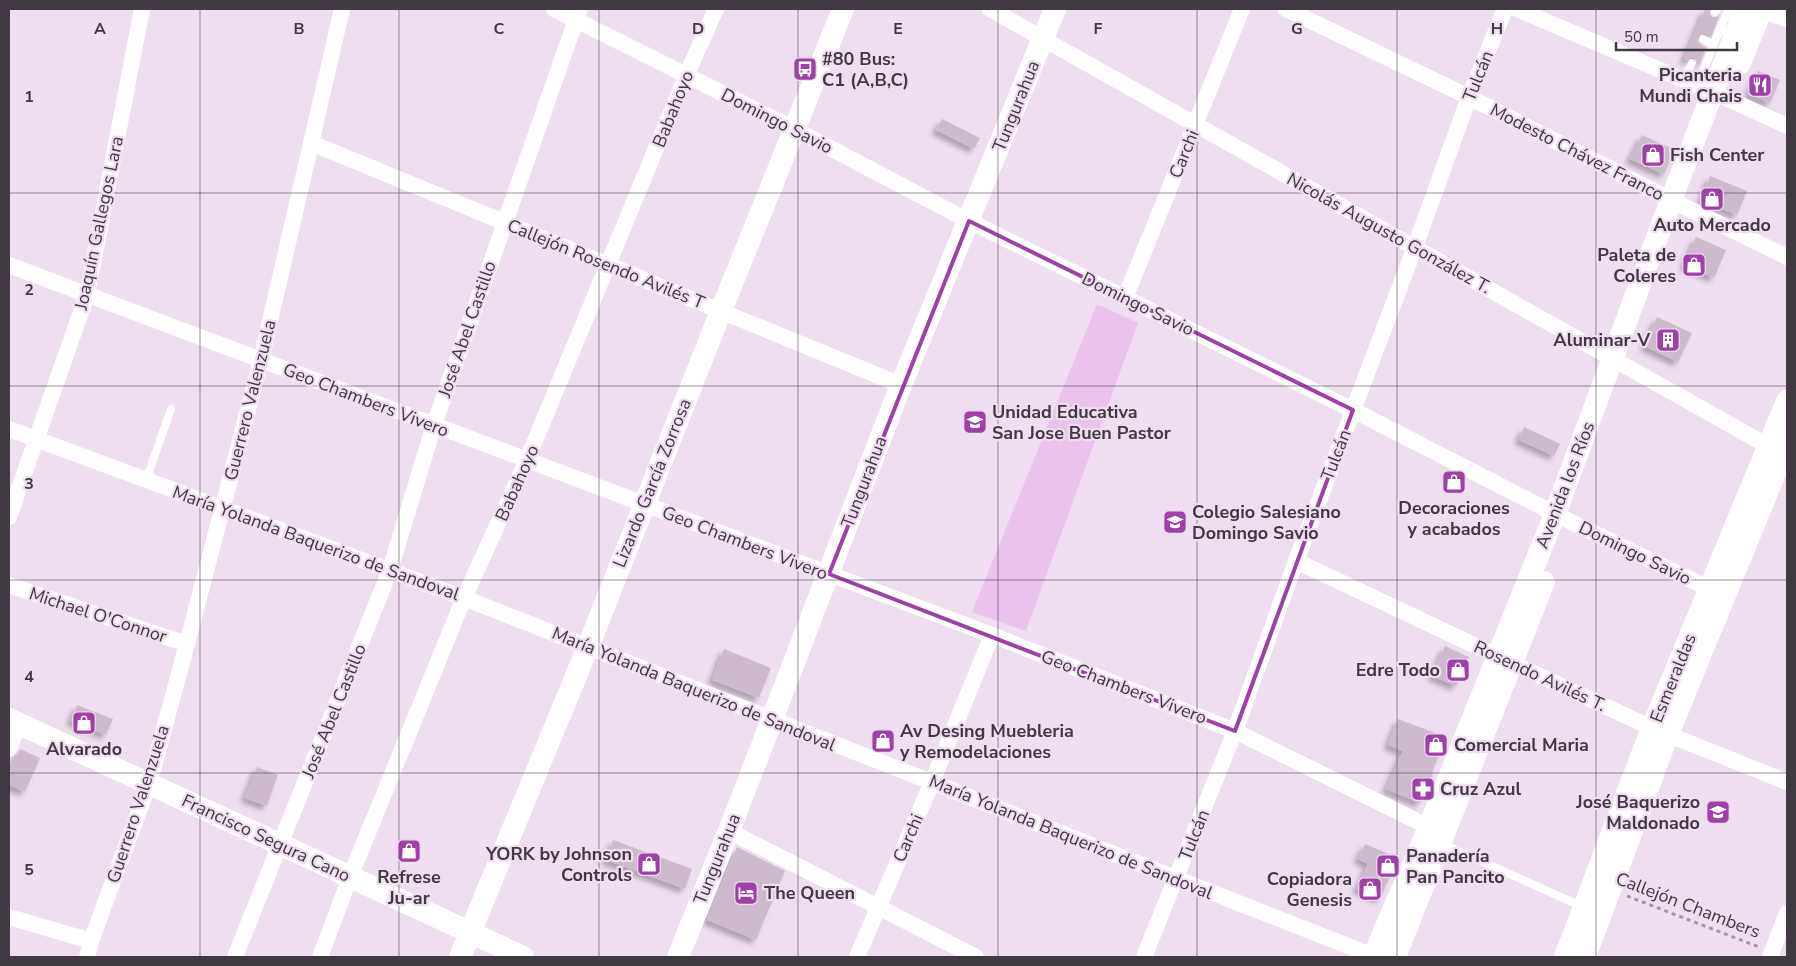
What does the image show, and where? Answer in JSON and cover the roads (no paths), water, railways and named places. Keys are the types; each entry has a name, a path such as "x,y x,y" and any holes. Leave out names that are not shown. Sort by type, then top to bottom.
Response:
{"main road":[{"name":"Lizardo García Zorrosa","path":"460,957 588,647 843,9"},
{"name":"Tungurahua","path":"678,957 729,831 901,385 1055,9"},
{"name":"Avenida los Ríos","path":"1380,957 1434,835 1562,517 1678,204 1705,89 1728,32 1745,9"},
{"name":"Avenida los Ríos","path":"1705,89 1762,9"},
{"path":"1767,9 1787,16"},
{"name":"Esmeraldas","path":"1585,957 1593,911 1660,731 1717,593 1781,451 1787,401"},
{"name":"Francisco Segura Cano","path":"14,722 523,957"},
{"name":"Esmeraldas","path":"1565,957 1593,911 1610,889 1660,731"}],"street":[{"name":"Joaquín Gallegos Lara","path":"9,517 87,295 142,9"},
{"name":"Guerrero Valenzuela","path":"87,957 91,941 149,784 187,644 261,360 342,9"},
{"name":"Domingo Savio","path":"554,9 578,14 686,76 794,129 969,221 1353,410 1562,517 1717,593"},
{"name":"Babahoyo","path":"320,957 350,878 464,598 527,460 686,76 716,9"},
{"name":"Nicolás Augusto González T.","path":"990,9 1781,451"},
{"name":"Carchi","path":"1125,298 1242,9"},
{"name":"Modesto Chávez Franco","path":"1286,9 1469,97 1678,204 1787,257"},
{"name":"Tulcán","path":"1144,957 1235,731 1296,560 1415,247 1469,97 1505,9"},
{"path":"1517,9 1787,126"},
{"name":"José Abel Castillo","path":"235,957 390,570 434,426 578,14"},
{"name":"Callejón Rosendo Avilés T","path":"311,143 901,385"},
{"name":"Geo Chambers Vivero","path":"9,265 992,635 1235,731 1434,835"},
{"name":"María Yolanda Baquerizo de Sandoval","path":"9,429 464,598 1176,879 1380,957"},
{"name":"Rosendo Avilés T.","path":"1296,560 1660,731 1787,782"},
{"name":"Michael O'Connor","path":"9,586 187,644"},
{"name":"Carchi","path":"858,957 992,635"},
{"path":"9,749 14,722"},
{"path":"729,831 976,957"},
{"path":"1771,955 1787,913"},
{"path":"9,918 91,941"}],"lane":[{"path":"1705,89 1713,45 1728,32 1729,9"},
{"path":"1703,39 1713,45"},
{"path":"1692,63 1705,89"},
{"path":"146,480 171,410"},
{"path":"1434,835 1593,911"}],"place":[{"name":"#80 Bus: C1 (A,B,C)","path":"805,69"},
{"name":"Picanteria Mundi Chais","path":"1760,85"},
{"name":"Fish Center","path":"1653,155"},
{"name":"Auto Mercado","path":"1712,199"},
{"name":"Paleta de Coleres","path":"1694,265"},
{"name":"Aluminar-V","path":"1668,340"},
{"name":"Unidad Educativa San Jose Buen Pastor","path":"975,422"},
{"name":"Decoraciones y acabados","path":"1454,482"},
{"name":"Colegio Salesiano Domingo Savio","path":"1175,522"},
{"name":"Edre Todo","path":"1458,670"},
{"name":"Alvarado","path":"84,723"},
{"name":"Av Desing Muebleria y Remodelaciones","path":"883,741"},
{"name":"Comercial Maria","path":"1436,745"},
{"name":"Cruz Azul","path":"1423,789"},
{"name":"José Baquerizo Maldonado","path":"1718,812"},
{"name":"Refrese Ju-ar","path":"409,851"},
{"name":"YORK by Johnson Controls","path":"649,864"},
{"name":"Panadería Pan Pancito","path":"1388,866"},
{"name":"Copiadora Genesis","path":"1370,889"},
{"name":"The Queen","path":"746,893"}]}
